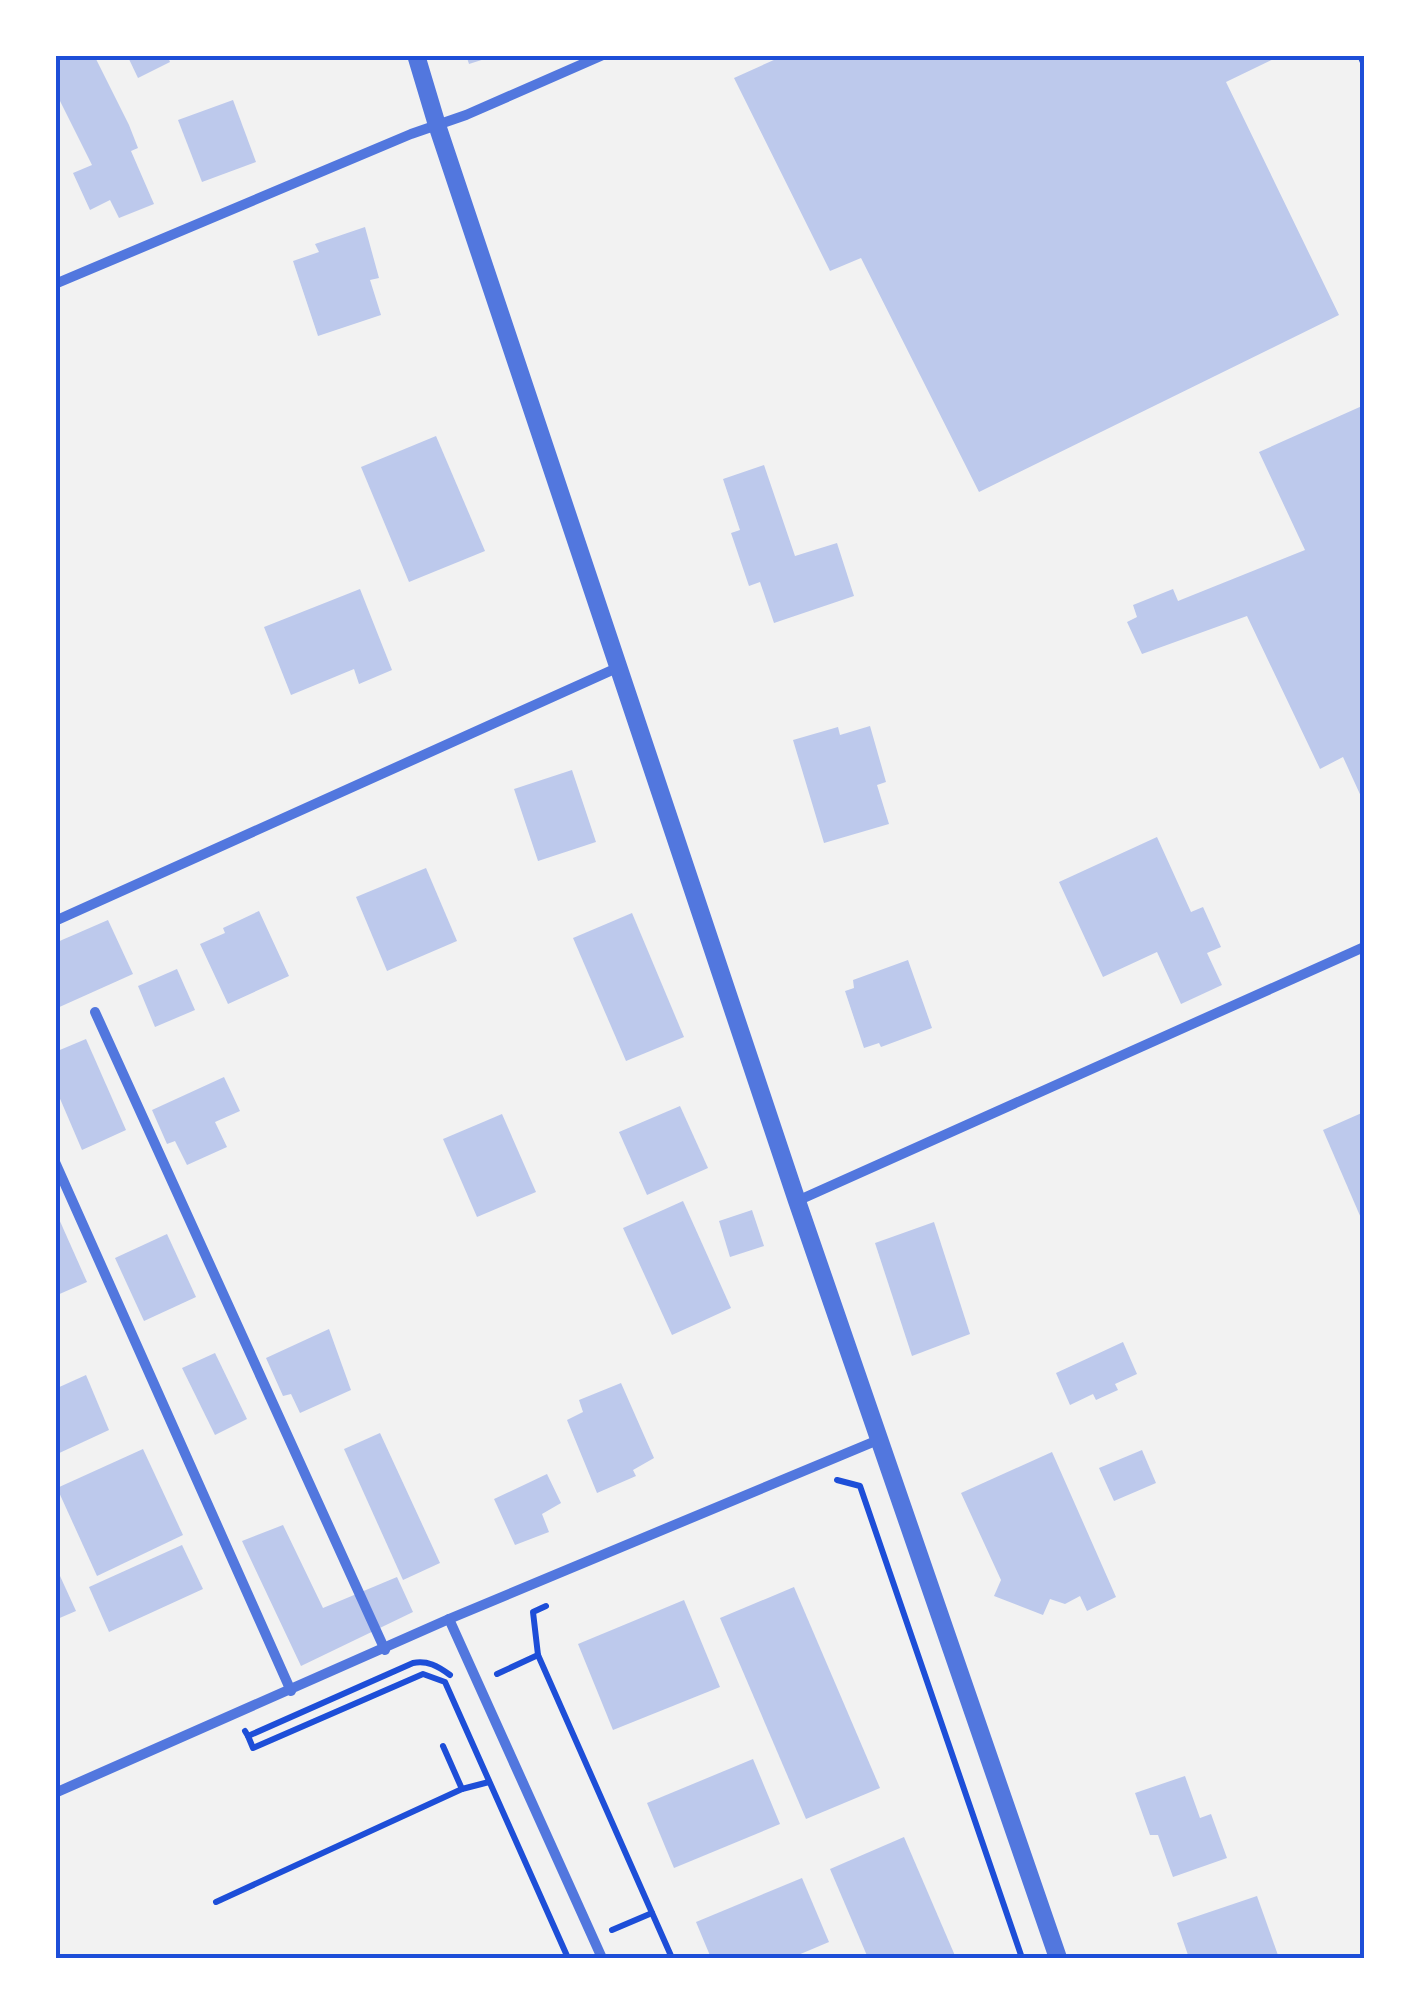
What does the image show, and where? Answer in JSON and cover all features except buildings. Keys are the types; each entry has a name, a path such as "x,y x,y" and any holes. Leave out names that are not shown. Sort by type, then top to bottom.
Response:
{"street":[{"path":"416,55 436,126 797,1201 1058,1958"},
{"path":"55,284 602,55"},
{"path":"55,921 619,667"},
{"path":"797,1201 1364,947"},
{"path":"95,1012 385,1650"},
{"path":"55,1162 291,1691"},
{"path":"55,1792 449,1619 878,1440"},
{"path":"449,1619 602,1958"}],"path":[{"path":"1360,55 1364,65"},
{"path":"836,1480 860,1486 1022,1958"},
{"path":"551,1604 533,1612 538,1655 672,1958"},
{"path":"480,1682 538,1655"},
{"path":"248,1736 422,1661 452,1678 493,1766"},
{"path":"236,1715 253,1748 424,1674 445,1682 568,1958"},
{"path":"443,1746 462,1789"},
{"path":"216,1902 462,1789 490,1782"},
{"path":"592,1938 652,1913"}]}
